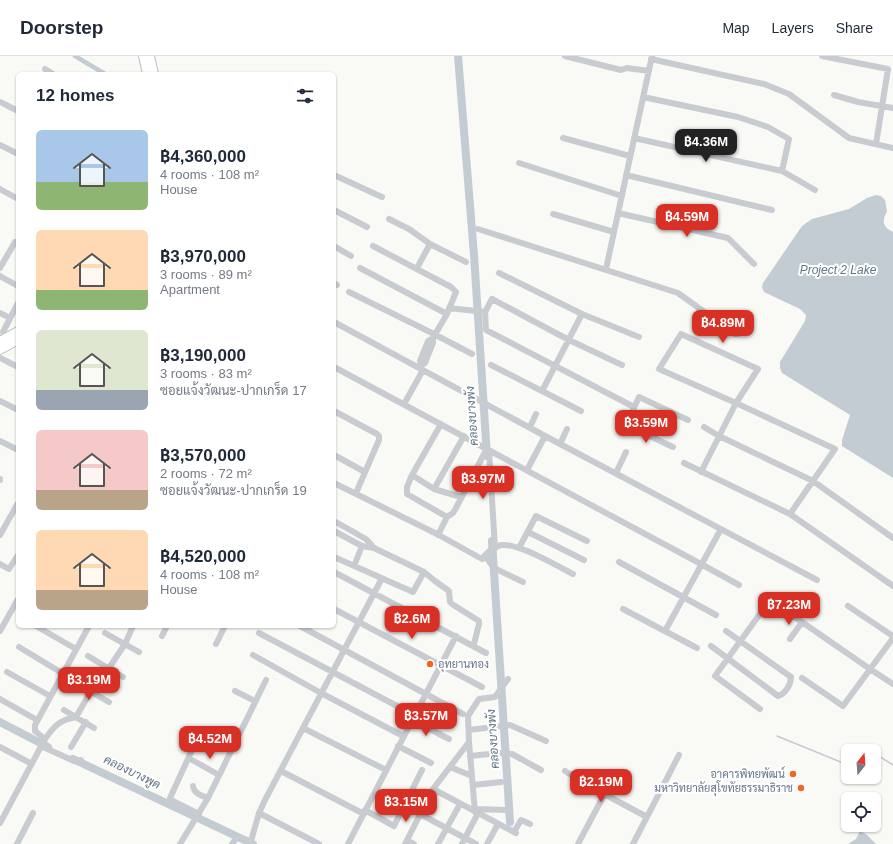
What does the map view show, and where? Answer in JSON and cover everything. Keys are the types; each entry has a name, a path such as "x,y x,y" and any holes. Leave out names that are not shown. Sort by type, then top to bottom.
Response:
{"main road":[{"path":"143,56 147,72"},
{"path":"150,56 154,72"},
{"path":"0,341 16,332"},
{"path":"0,350 16,341"}],"street":[{"path":"565,56 586,59 621,70 627,68 649,71"},
{"path":"822,56 888,69 876,144"},
{"path":"606,269 652,58 764,84 789,94 849,138 893,148"},
{"path":"45,69 50,72"},
{"path":"834,95 858,102 893,108"},
{"path":"643,97 738,117 768,127 789,139 782,171"},
{"path":"0,102 16,110"},
{"path":"563,138 630,156"},
{"path":"634,138 782,171 815,190"},
{"path":"0,145 16,153"},
{"path":"519,163 622,196"},
{"path":"336,176 382,197"},
{"path":"626,176 772,210"},
{"path":"0,189 16,198"},
{"path":"336,211 367,227"},
{"path":"618,213 728,238 754,264"},
{"path":"553,214 614,232"},
{"path":"388,218 409,229 430,244 466,262"},
{"path":"478,229 678,292 735,334 738,334 745,327"},
{"path":"0,268 15,242"},
{"path":"417,268 430,244"},
{"path":"374,246 417,268 454,289 456,292 448,311 433,336 433,343 425,363 421,367 404,404"},
{"path":"336,247 351,256"},
{"path":"360,268 448,311 486,312"},
{"path":"499,273 582,314 638,337"},
{"path":"0,276 16,285"},
{"path":"349,292 433,336 472,354"},
{"path":"622,365 569,340 492,299 486,312 486,330 634,407"},
{"path":"3,332 16,307"},
{"path":"0,313 10,318"},
{"path":"542,391 582,314"},
{"path":"336,323 421,367 545,436 817,580"},
{"path":"701,472 736,403 758,369 681,334 659,369 736,403 835,449 790,514"},
{"path":"0,358 16,366"},
{"path":"491,365 581,411"},
{"path":"336,368 464,436 487,452 527,470 739,585"},
{"path":"673,447 626,425 639,397 688,420"},
{"path":"0,400 16,409"},
{"path":"336,412 379,436 379,440 356,493"},
{"path":"530,427 536,414"},
{"path":"441,424 412,475 407,487 408,494 447,518"},
{"path":"704,427 813,481 893,538"},
{"path":"560,444 567,429"},
{"path":"434,489 464,436"},
{"path":"527,470 545,436"},
{"path":"0,441 16,449"},
{"path":"438,535 447,518 453,513 487,452"},
{"path":"487,452 495,548"},
{"path":"616,473 626,452"},
{"path":"336,456 365,472"},
{"path":"684,463 790,514 893,586"},
{"path":"412,475 434,489 461,497"},
{"path":"336,484 438,535 482,559 491,550 502,545 519,548 573,574"},
{"path":"0,535 16,507"},
{"path":"519,548 536,516 587,541"},
{"path":"336,522 366,539 374,548"},
{"path":"665,631 721,529"},
{"path":"336,532 362,546 374,548 424,572 435,582 449,591 450,602 479,621 474,644"},
{"path":"528,532 584,560"},
{"path":"354,566 362,546"},
{"path":"485,556 495,568 523,582"},
{"path":"0,564 9,569 16,558"},
{"path":"336,558 413,592 424,572"},
{"path":"619,562 716,615"},
{"path":"336,573 486,653"},
{"path":"251,840 259,813 332,671 380,582"},
{"path":"760,709 715,676 770,600 893,684"},
{"path":"0,631 16,603"},
{"path":"802,678 843,706 893,637 848,606"},
{"path":"623,609 697,648"},
{"path":"336,610 482,687"},
{"path":"790,640 802,622"},
{"path":"39,628 76,649"},
{"path":"81,760 74,761 43,743 35,731 35,725 87,628"},
{"path":"0,823 43,743 53,728 64,720 76,717 98,679 109,668 132,628"},
{"path":"162,636 166,628"},
{"path":"216,644 224,628"},
{"path":"304,628 463,714"},
{"path":"711,646 778,696 781,695 791,680 791,677 726,631"},
{"path":"259,632 332,671 449,739"},
{"path":"104,633 139,652"},
{"path":"348,844 456,636"},
{"path":"19,647 62,673"},
{"path":"253,654 403,736"},
{"path":"88,656 123,676"},
{"path":"7,672 50,696"},
{"path":"464,841 476,811 470,756 468,716 479,699 496,697 508,679"},
{"path":"180,844 208,798 266,680"},
{"path":"77,684 110,702"},
{"path":"235,691 255,701"},
{"path":"0,699 37,720"},
{"path":"64,710 94,728"},
{"path":"71,747 86,722"},
{"path":"469,730 510,725 546,741"},
{"path":"303,728 386,770"},
{"path":"197,816 170,798 198,737"},
{"path":"414,844 406,842 420,814 434,789 469,742"},
{"path":"398,746 431,763"},
{"path":"0,748 32,764"},
{"path":"470,756 499,753 512,754 541,770"},
{"path":"633,844 679,755"},
{"path":"192,760 219,775"},
{"path":"450,767 472,776"},
{"path":"281,771 394,826 422,770"},
{"path":"565,771 647,817"},
{"path":"473,785 501,782"},
{"path":"193,786 193,789 197,793 208,798"},
{"path":"434,789 515,833 521,820 530,824"},
{"path":"578,844 604,794"},
{"path":"438,844 460,804"},
{"path":"476,811 506,810"},
{"path":"17,844 33,813"},
{"path":"259,813 318,844"},
{"path":"420,814 447,828 464,841 476,844"},
{"path":"487,844 498,824"}],"water":[{"name":"Project 2 Lake","path":"876,195 881,196 885,200 887,211 884,218 884,223 889,230 893,232 893,478 842,446 842,440 850,415 782,373 780,362 805,321 806,315 800,309 764,292 762,287 763,283 802,226 812,219 849,209 867,198"},
{"path":"860,832 862,832 876,844 848,844 856,839"}],"waterway":[{"path":"75,56 102,72"},
{"name":"คลองบางพัง","path":"458,56 474,255 487,456"},
{"name":"คลองบางพัง","path":"492,541 510,822"},
{"name":"คลองบางพูด","path":"0,722 48,747"},
{"path":"777,736 841,762"},
{"path":"881,757 893,765"},
{"name":"คลองบางพูด","path":"73,759 253,844"}],"place":[{"name":"อุทยานทอง","path":"430,664"},
{"name":"อาคารพิทยพัฒน์","path":"793,774"},
{"name":"มหาวิทยาลัยสุโขทัยธรรมาธิราช","path":"801,788"}]}
